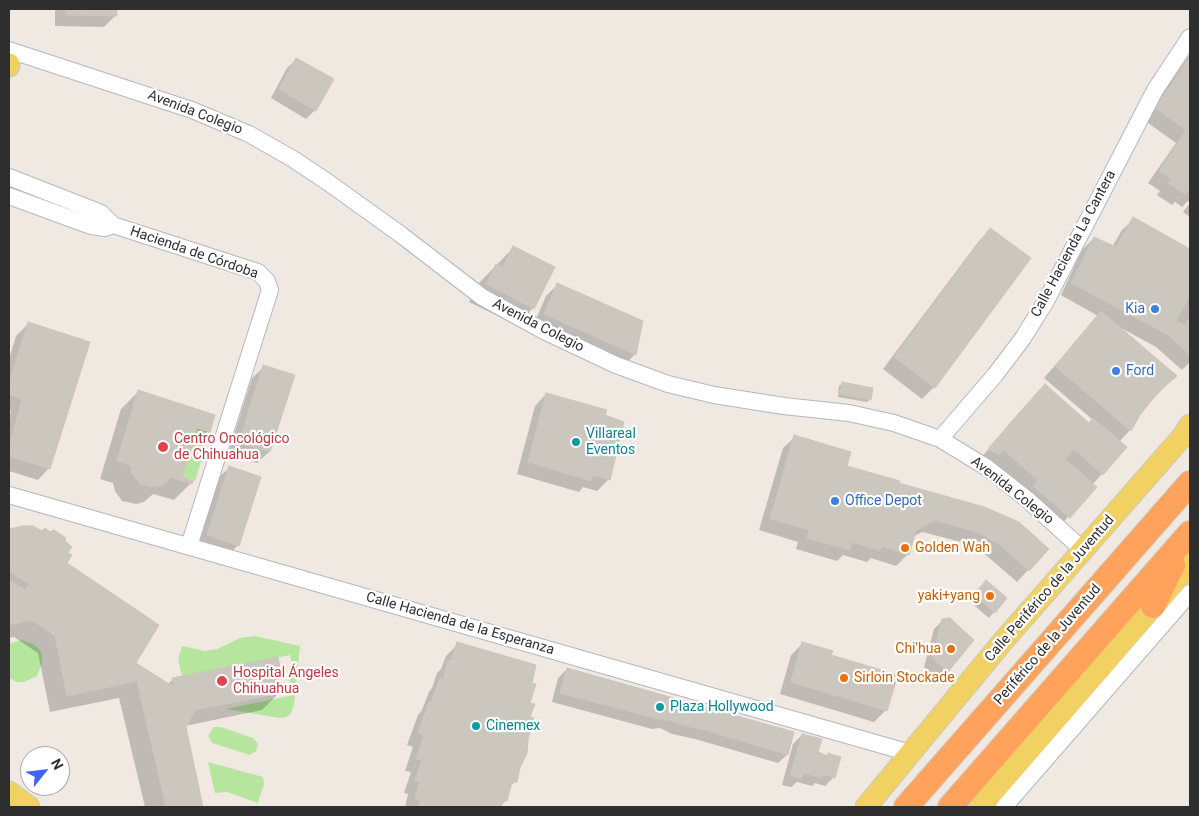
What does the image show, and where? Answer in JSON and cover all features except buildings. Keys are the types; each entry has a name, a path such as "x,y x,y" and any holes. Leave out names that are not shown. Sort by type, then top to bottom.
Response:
{"highway":[{"name":"Periférico de la Juventud","path":"906,807 1190,482"},
{"path":"1153,606 1188,535"},
{"path":"950,807 1188,535"}],"main road":[{"name":"Calle Periférico de la Juventud","path":"866,807 1004,640 1183,436 1190,425"},
{"path":"980,807 1142,634 1153,606 1190,564"},
{"path":"9,792 29,807"}],"street":[{"name":"Calle Hacienda La Cantera","path":"940,439 995,375 1023,338 1046,301 1155,90 1190,37"},
{"name":"Avenida Colegio","path":"9,50 192,110 249,134 293,159 329,183 400,234 482,297 544,331 616,365 668,384 714,395 784,406 849,413 894,423 940,439 986,468 1028,500 1083,550"},
{"name":"Hacienda de Córdoba","path":"9,177 101,213 113,225 258,272 266,281 270,290 189,546"},
{"name":"Hacienda de Córdoba","path":"9,196 91,226 104,228 113,225"},
{"name":"Calle Hacienda de la Esperanza","path":"9,494 910,754"},
{"path":"1004,807 1064,736 1142,634 1190,594"}],"green space":[{"path":"197,428 210,432 195,481 182,477"},
{"path":"255,636 300,646 294,705 291,713 286,717 279,718 226,709 293,695 289,679 295,677 290,655 182,676 178,659 182,646 205,651 217,649 240,638"},
{"path":"21,640 33,644 39,649 42,655 42,663 37,676 24,682 17,682 9,678 9,644"},
{"path":"214,727 221,727 253,738 258,744 256,751 250,755 212,743 208,736"},
{"path":"208,762 263,777 264,784 258,803 227,792 215,793"}],"place":[{"name":"Kia","path":"1155,309"},
{"name":"Ford","path":"1116,371"},
{"name":"Villareal Eventos","path":"576,442"},
{"name":"Centro Oncológico de Chihuahua","path":"163,447"},
{"name":"Office Depot","path":"835,501"},
{"name":"Golden Wah","path":"905,548"},
{"name":"yaki+yang","path":"990,596"},
{"name":"Chi'hua","path":"951,649"},
{"name":"Sirloin Stockade","path":"844,678"},
{"name":"Hospital Ángeles Chihuahua","path":"222,681"},
{"name":"Plaza Hollywood","path":"660,707"},
{"name":"Cinemex","path":"476,726"}]}
